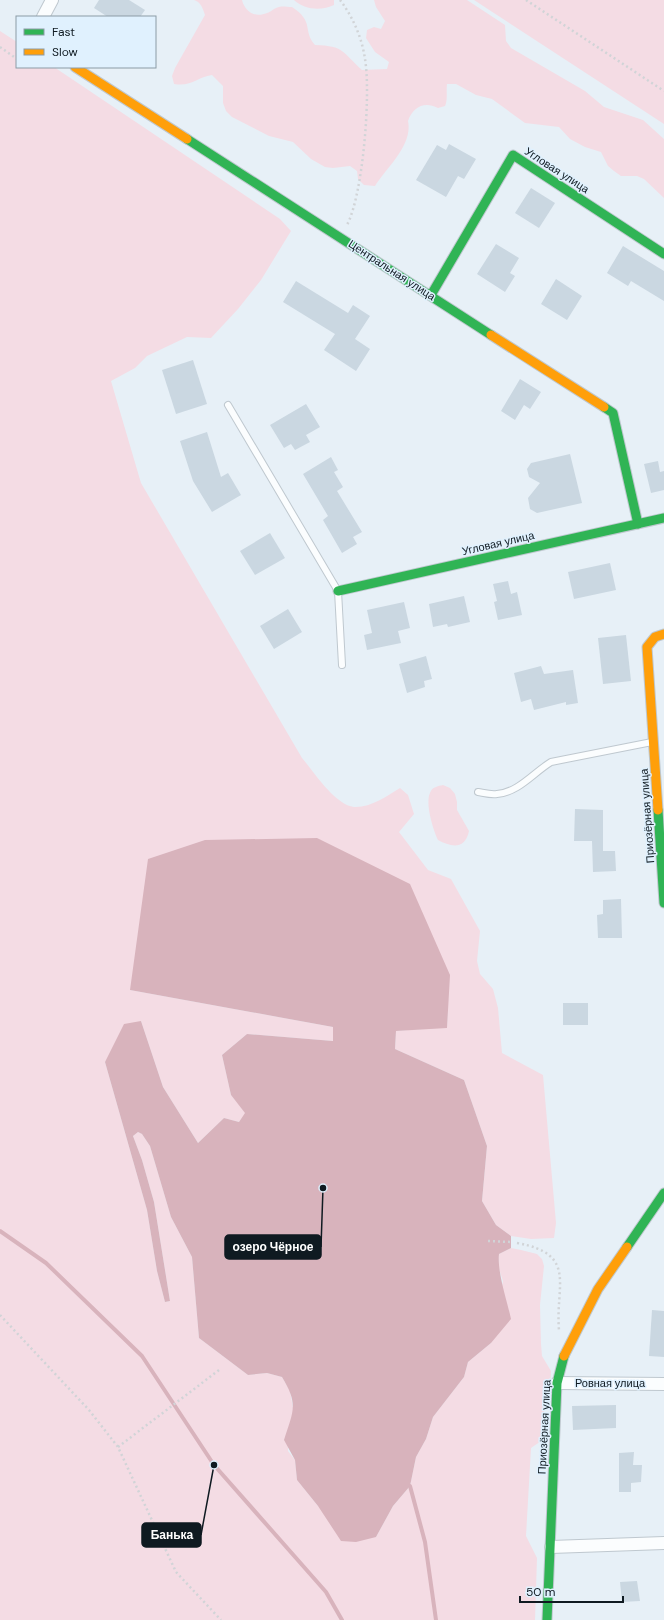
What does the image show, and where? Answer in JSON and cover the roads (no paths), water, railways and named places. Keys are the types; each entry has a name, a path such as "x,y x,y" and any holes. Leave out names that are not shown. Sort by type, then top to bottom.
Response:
{"street":[{"path":"43,16 52,0"},
{"name":"Центральная улица","path":"77,68 613,412 638,524"},
{"name":"Угловая улица","path":"431,295 513,155 664,254"},
{"name":"Угловая улица","path":"338,591 664,518"},
{"name":"Приозёрная улица","path":"664,634 655,636 647,647 658,728 654,742 664,902"},
{"name":"Приозёрная улица","path":"547,1620 557,1383 563,1357 598,1289 664,1193"},
{"name":"Ровная улица","path":"557,1383 664,1384"},
{"path":"551,1547 664,1543"}],"lane":[{"path":"228,404 338,591 342,665"},
{"path":"478,792 496,794 509,791 526,782 538,770 551,762 654,742"}],"waterway":[{"path":"0,1231 46,1263 142,1356 214,1465 326,1592 342,1620"},
{"path":"410,1486 425,1542 436,1620"}],"place":[{"name":"озеро Чёрное","path":"323,1188"},
{"name":"Банька","path":"214,1465"}]}
